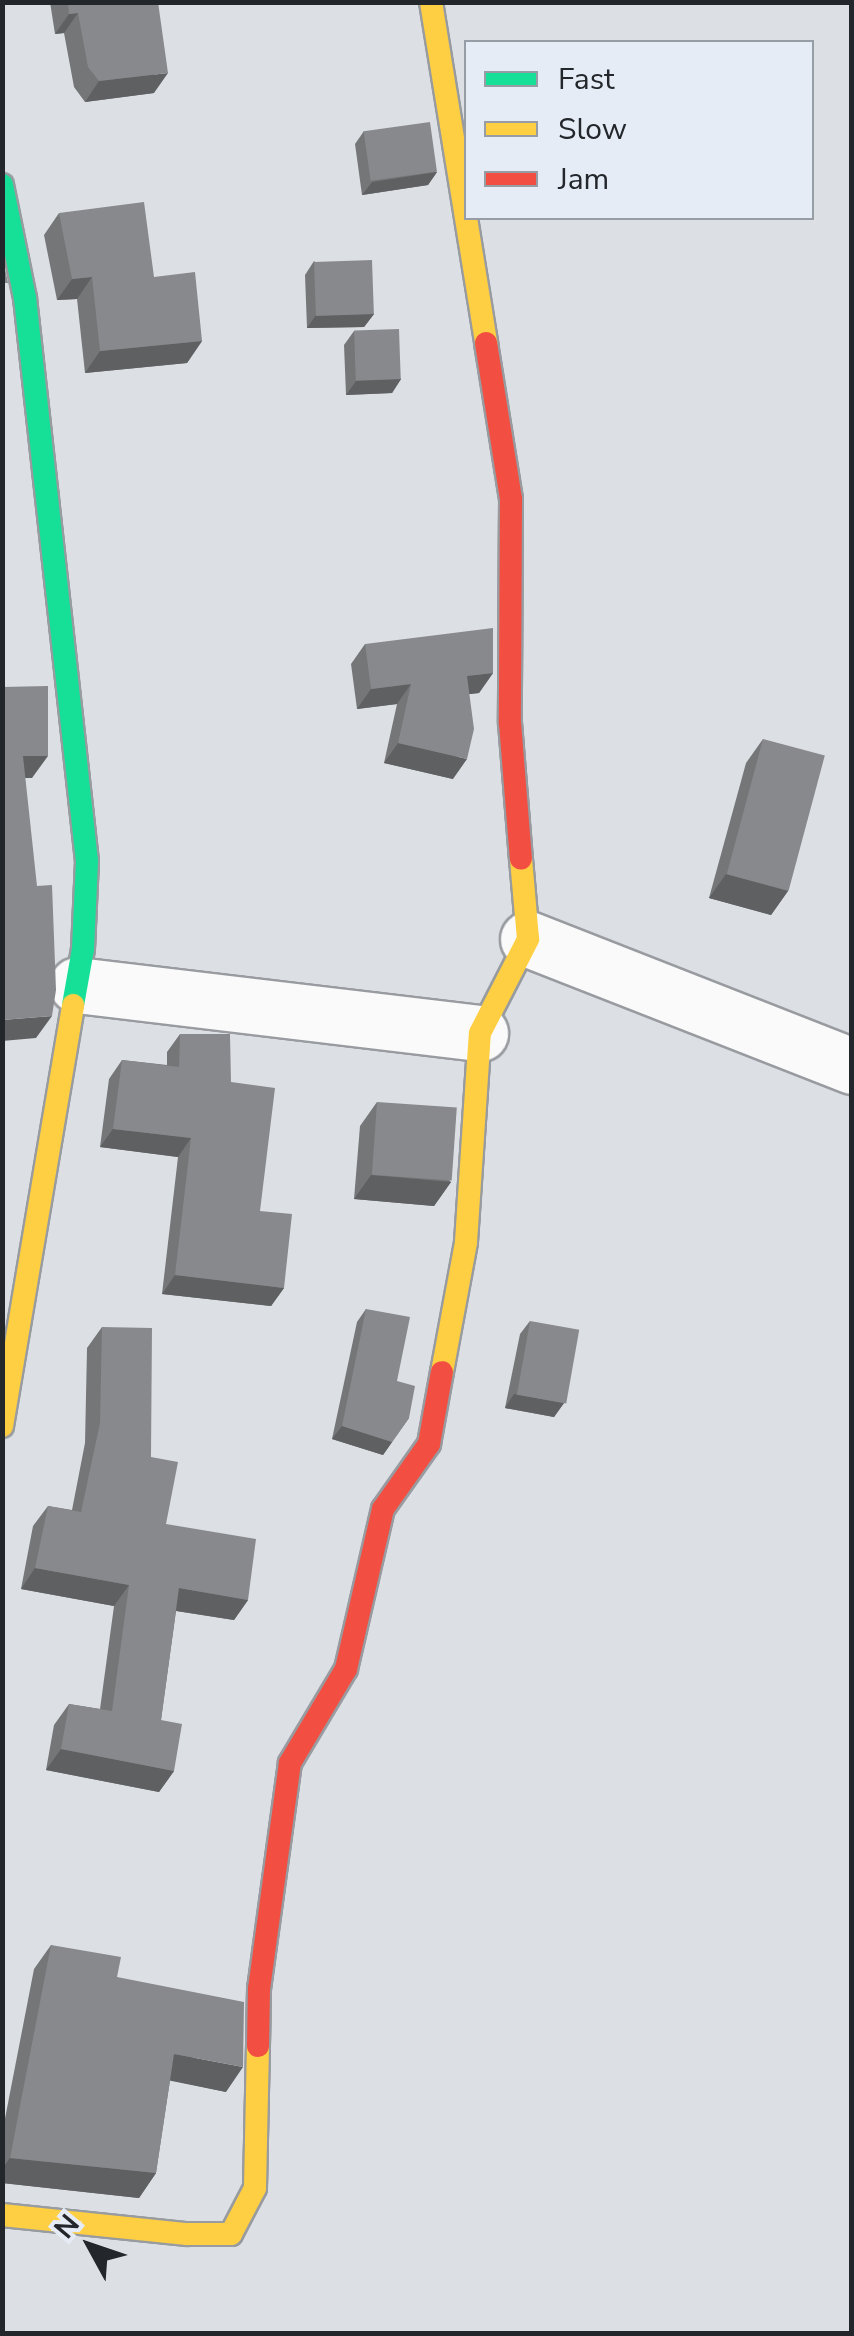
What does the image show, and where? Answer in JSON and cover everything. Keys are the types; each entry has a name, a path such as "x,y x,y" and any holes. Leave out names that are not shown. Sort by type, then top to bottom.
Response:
{"street":[{"path":"432,2 464,203"},
{"path":"2,185 25,298 87,861 77,985 2,1426"},
{"path":"2,2215 187,2234 231,2234 255,2188 259,1989 290,1762 346,1669 383,1509 429,1444 466,1242 480,1033 528,939 510,724 511,499 467,220"},
{"path":"528,939 852,1066"},
{"path":"77,985 480,1033"}],"building":[{"path":"68,2 158,2 168,73 99,81 88,67 78,13 69,14"},
{"path":"430,122 437,172 371,181 364,131"},
{"path":"144,202 154,277 195,272 202,341 100,351 92,277 72,279 59,213"},
{"path":"2,255 8,283 2,283"},
{"path":"372,260 374,314 316,316 314,262"},
{"path":"399,329 401,379 356,381 354,331"},
{"path":"493,628 493,673 467,676 474,729 467,759 398,743 411,684 371,689 365,644"},
{"path":"48,686 48,756 23,756 37,886 52,885 56,990 52,1016 2,1020 2,687"},
{"path":"763,739 825,756 789,891 727,874"},
{"path":"180,1034 230,1034 231,1082 275,1088 260,1211 292,1214 284,1288 175,1275 191,1138 113,1129 122,1060 179,1067"},
{"path":"377,1102 457,1108 452,1180 372,1175"},
{"path":"2,1221 4,1299 2,1299"},
{"path":"366,1309 410,1317 397,1381 415,1386 409,1418 392,1442 342,1426"},
{"path":"530,1321 579,1330 566,1404 517,1395"},
{"path":"102,1327 152,1328 151,1457 178,1462 166,1524 256,1539 248,1600 179,1588 161,1720 182,1724 174,1771 61,1749 69,1704 112,1711 129,1585 35,1568 48,1506 81,1512 100,1423"},
{"path":"51,1945 121,1957 117,1977 244,2002 243,2067 174,2054 156,2173 10,2158"}],"traffic: fast":[{"path":"2,185 25,298 87,861 83,949 73,1005"}],"traffic: slow":[{"path":"431,2 464,207"},
{"path":"466,220 486,343"},
{"path":"442,1372 466,1242 480,1033 528,939 521,859"},
{"path":"2,1426 73,1005"},
{"path":"2,2215 187,2234 231,2234 255,2188 258,2046"}],"traffic: jam":[{"path":"486,343 511,499 510,723 521,859"},
{"path":"258,2046 259,1989 290,1763 346,1669 383,1509 429,1444 442,1372"}]}
